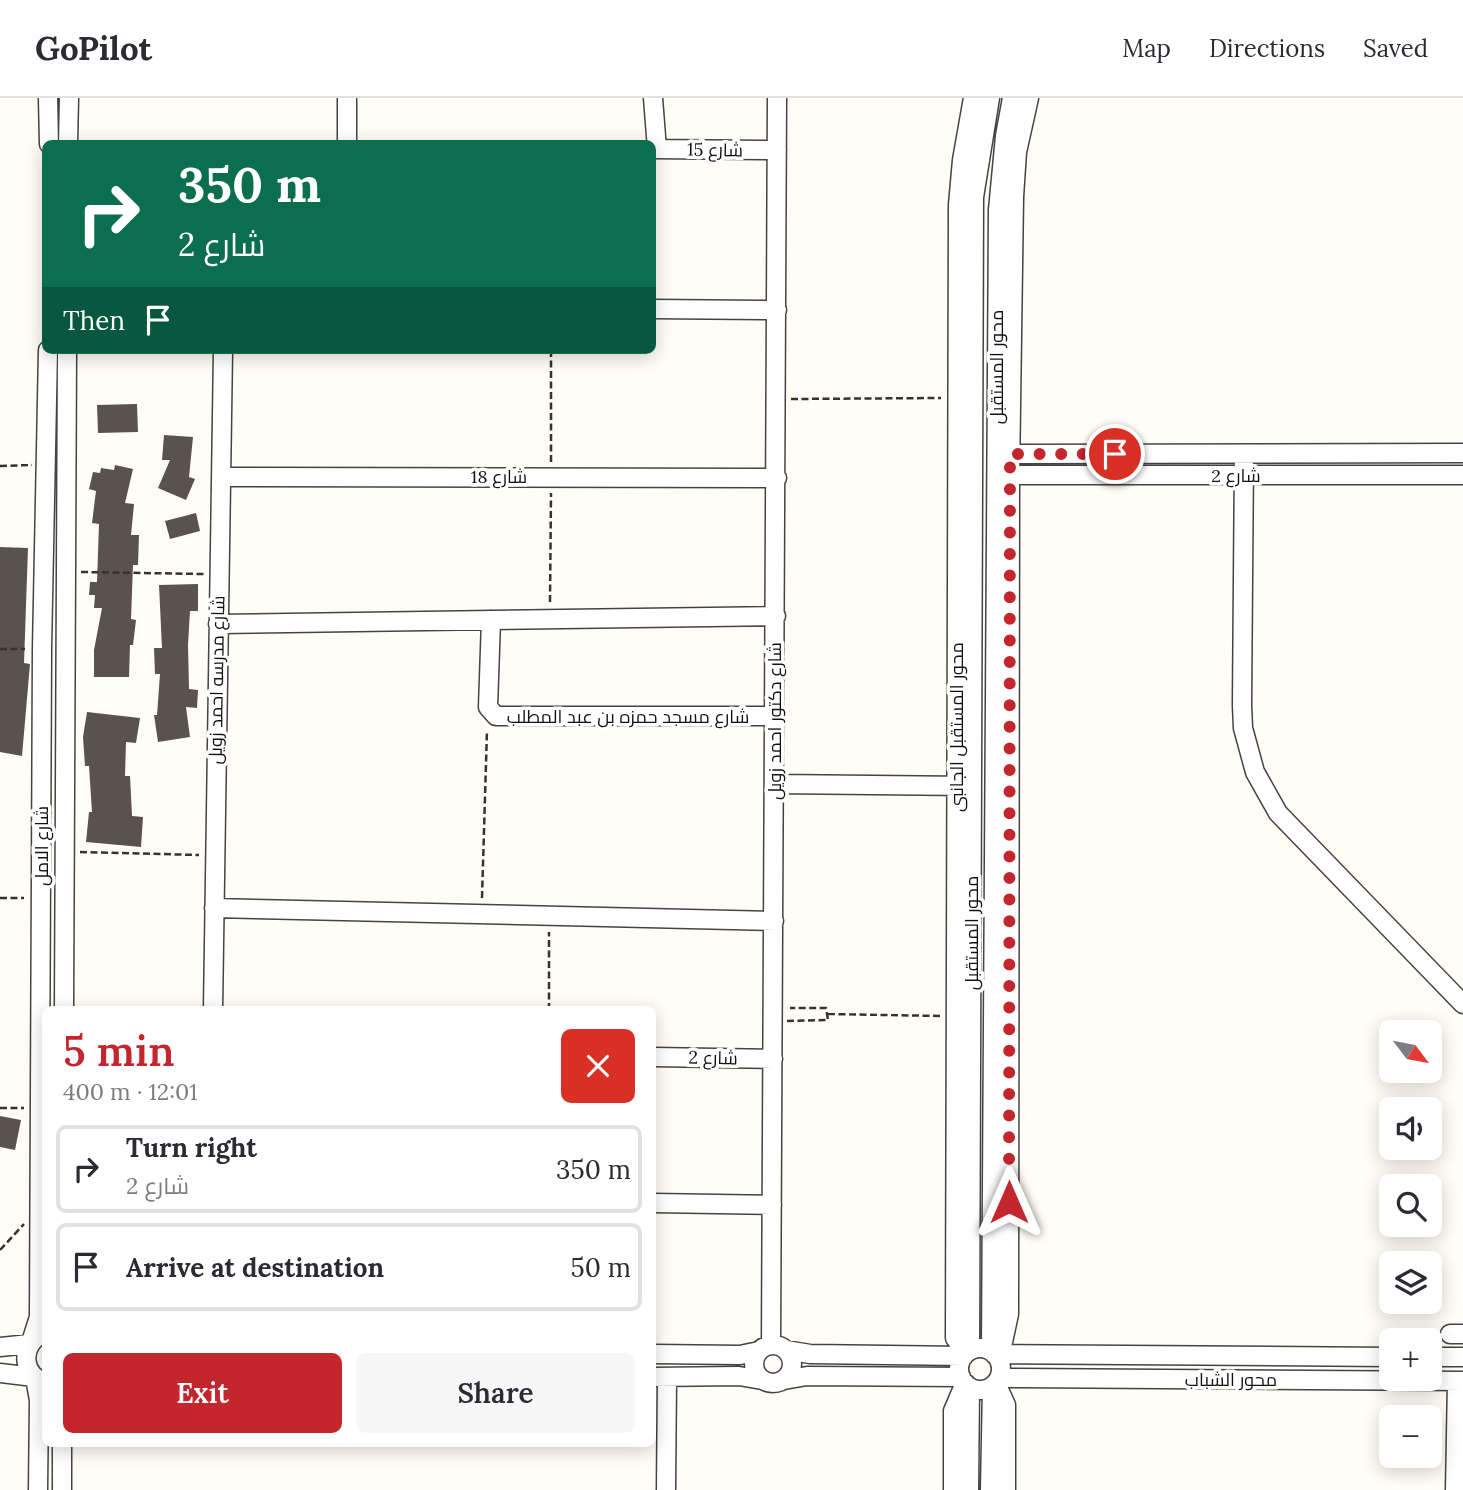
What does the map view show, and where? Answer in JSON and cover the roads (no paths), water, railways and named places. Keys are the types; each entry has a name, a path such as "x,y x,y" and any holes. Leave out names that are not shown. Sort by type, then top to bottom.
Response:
{"street":[{"path":"48,98 48,140"},
{"path":"68,140 69,98"},
{"path":"347,98 348,140"},
{"path":"653,98 655,140"},
{"name":"شارع دكتور احمد زويل","path":"772,1349 777,98"},
{"name":"محور المستقبل الجانبى","path":"967,1353 955,1338 957,1016 965,785 958,205 962,160 973,98"},
{"name":"محور المستقبل","path":"967,1353 965,785 974,197 990,98"},
{"name":"محور المستقبل","path":"994,1353 998,211 1003,149 1012,98"},
{"path":"994,1353 1003,1342 1009,1314 1010,454 1014,197 1017,152 1028,98"},
{"name":"شارع 15","path":"656,149 777,150"},
{"path":"656,309 777,310"},
{"name":"شارع الامل","path":"35,1340 38,1317 40,1206 43,649 48,354"},
{"name":"شارع الامل","path":"64,1006 67,354"},
{"name":"شارع مدرسه احمد زويل","path":"213,1006 223,354"},
{"name":"شارع 2","path":"1010,454 1463,453"},
{"path":"1244,454 1242,705 1243,728 1255,772 1278,813 1463,1004"},
{"name":"شارع 2","path":"1010,475 1463,475"},
{"name":"شارع 18","path":"220,477 777,478"},
{"path":"218,624 776,616"},
{"name":"شارع مسجد حمزه بن عبد المطلب","path":"491,620 488,707 494,714 503,717 776,716"},
{"path":"775,784 994,786"},
{"path":"214,908 774,921"},
{"name":"شارع 2","path":"656,1057 773,1059"},
{"path":"656,1203 772,1205"},
{"path":"0,1348 35,1340"},
{"path":"35,1340 27,1365 38,1379 38,1490"},
{"path":"656,1354 740,1355 772,1349 810,1354 967,1353 980,1348 994,1353 1001,1366 995,1382 990,1490"},
{"path":"762,1380 754,1368 772,1349"},
{"path":"772,1349 792,1363 784,1380"},
{"path":"967,1353 959,1368 965,1382 969,1490"},
{"name":"محور الشباب","path":"994,1353 1379,1357"},
{"path":"1442,1357 1463,1357"},
{"path":"0,1373 38,1379"},
{"path":"666,1490 660,1377 738,1376 775,1383 807,1376 965,1382 979,1390 995,1382"},
{"path":"1455,1490 1460,1381"},
{"name":"محور الشباب","path":"995,1382 1460,1381"},
{"path":"953,1490 953,1411 965,1382"},
{"path":"995,1382 1006,1405 1006,1490"},
{"path":"62,1447 62,1490"}]}
